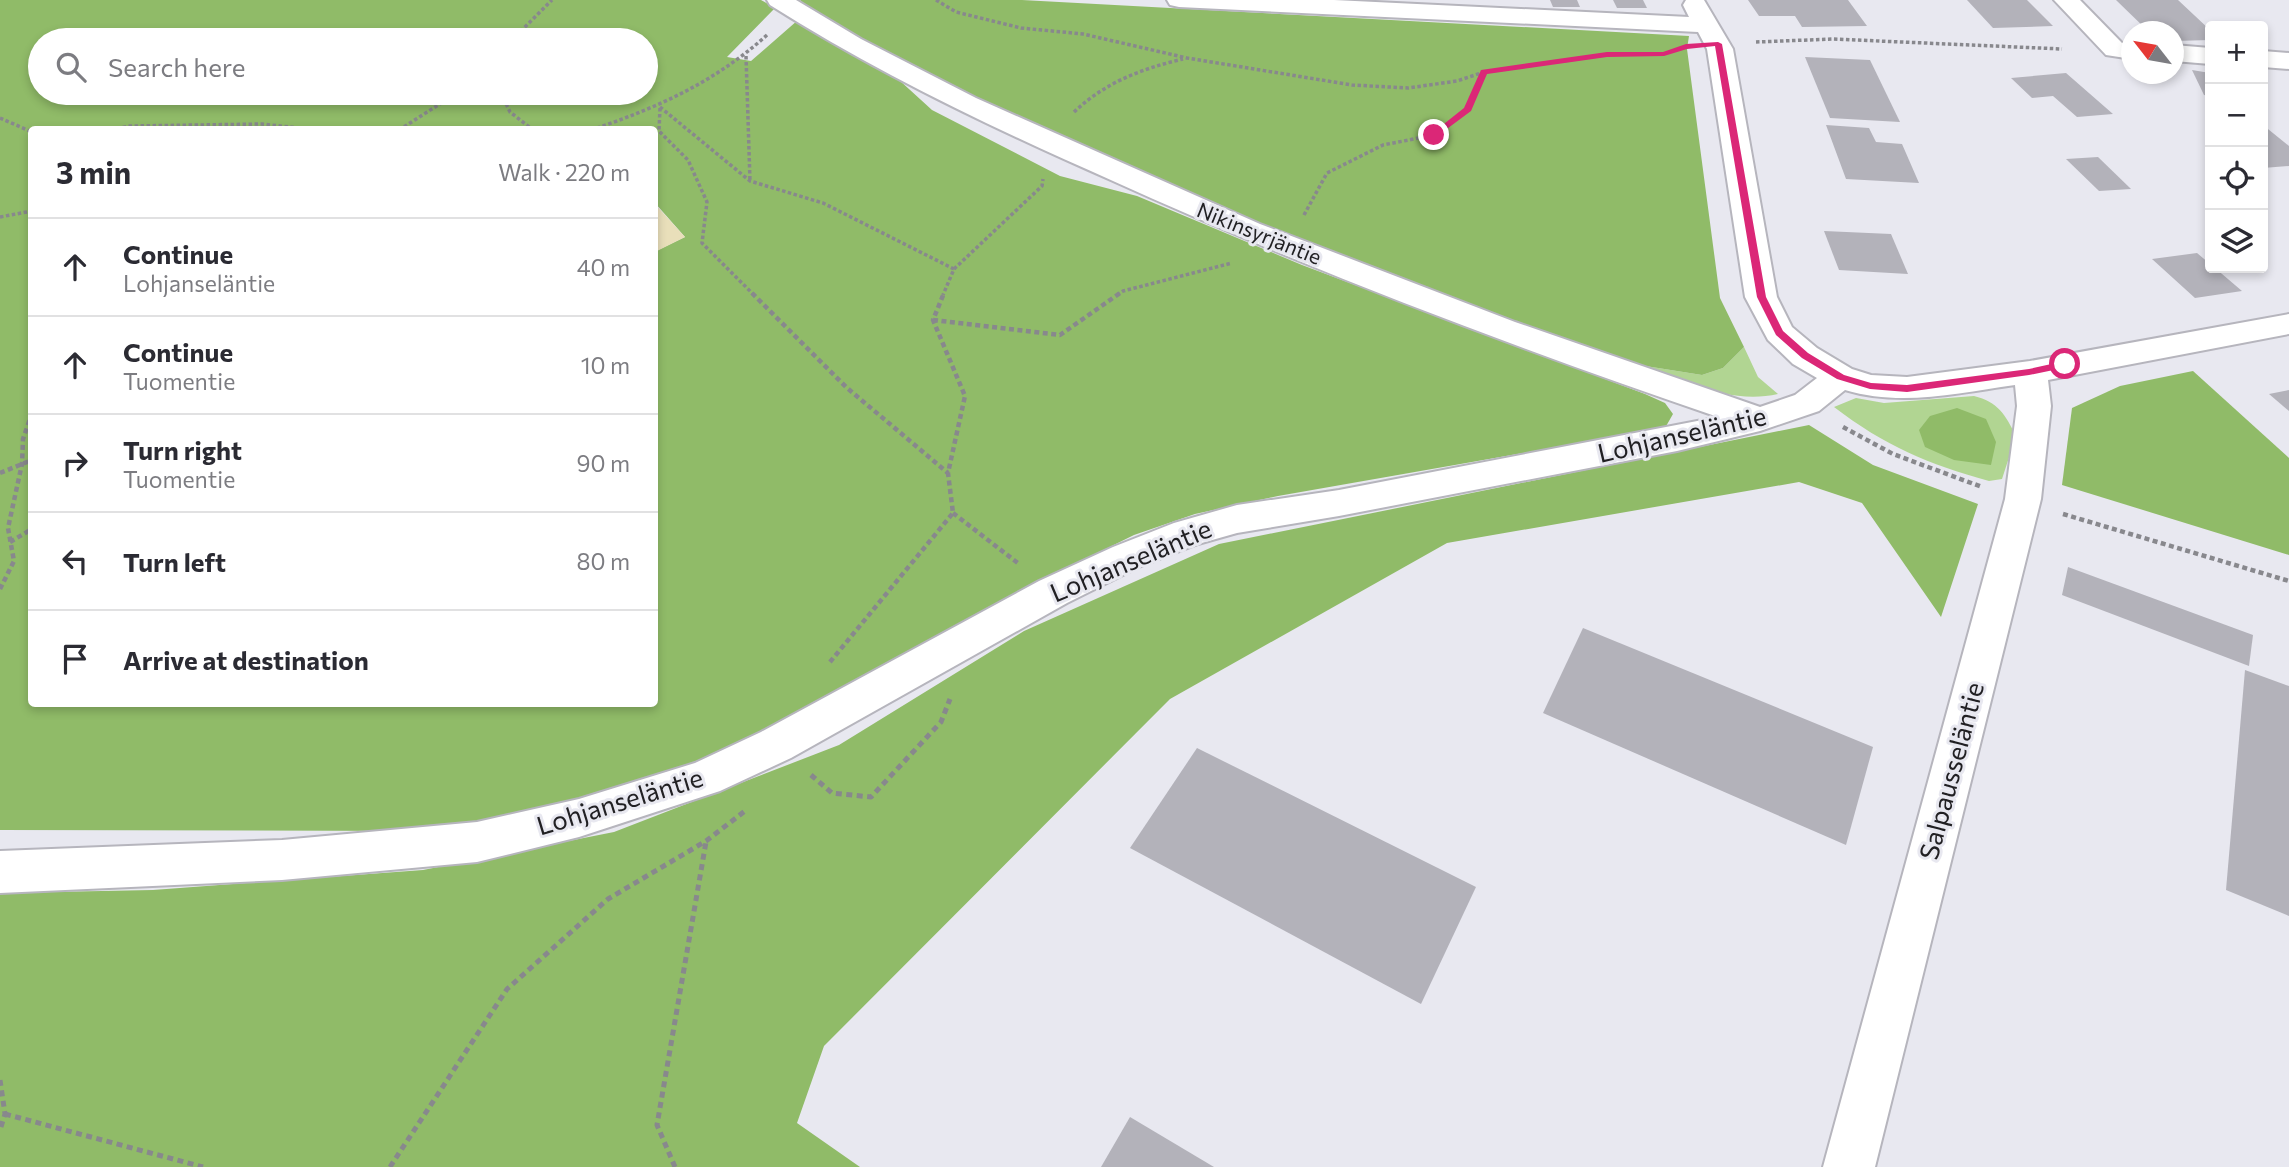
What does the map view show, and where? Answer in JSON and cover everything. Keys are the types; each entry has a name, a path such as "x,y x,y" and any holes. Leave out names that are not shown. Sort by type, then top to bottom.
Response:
{"street":[{"path":"1179,0 1713,34"},
{"path":"1692,0 1713,34 1761,297 1779,333 1805,356 1840,377 1870,386 1907,388 2029,372 2289,324"},
{"path":"2066,0 2121,48"},
{"name":"Nikinsyrjäntie","path":"786,5 893,66 1174,199 1383,285 1760,419"},
{"path":"2184,54 2205,56"},
{"path":"2268,59 2289,61"},
{"name":"Salpausseläntie","path":"1849,1167 2023,499 2034,406 2029,372"},
{"name":"Lohjanseläntie","path":"0,872 282,860 477,842 579,818 705,778 776,745 1053,592 1187,533 1237,519 1339,503 1677,439 1760,419 1807,403 1840,377"}],"path":[{"path":"524,28 552,0"},
{"path":"936,0 956,12 1021,28 1083,34 1187,58 1352,85 1408,88 1457,81 1484,72 1607,55"},
{"path":"604,126 660,107 708,83 746,55 786,5"},
{"path":"1713,34 2121,50"},
{"path":"746,55 750,181"},
{"path":"1053,592 953,513 948,473 965,396 933,320 954,269 1042,186 1045,140 1087,99 1130,71 1187,58"},
{"path":"933,320 1060,335 1123,291 1236,262 1288,245 1327,173 1382,145 1434,135 1468,109 1484,72"},
{"path":"405,126 438,105"},
{"path":"507,105 510,112 528,126"},
{"path":"660,107 750,181 823,203 954,269"},
{"path":"660,107 659,131 688,160 707,202 702,243 846,387 948,473"},
{"path":"0,118 28,130"},
{"path":"130,126 280,126"},
{"path":"0,218 28,212"},
{"path":"0,589 14,561 8,528 22,464 23,439 28,425"},
{"path":"0,472 28,462"},
{"path":"829,663 953,513"},
{"path":"10,542 28,531"},
{"path":"776,745 832,793 871,797 941,722 955,685 954,646"},
{"path":"390,1167 507,989 608,899 706,841 747,809"},
{"path":"675,1167 657,1125 706,841"},
{"path":"0,1080 5,1114 0,1130"},
{"path":"5,1114 203,1167"}],"green space":[{"path":"0,0 761,0 775,8 727,57 751,61 798,20 840,48 898,79 932,110 1060,176 1137,196 1302,265 1645,394 1665,403 1673,414 1665,428 1278,496 1195,514 1134,535 998,602 828,699 690,764 587,799 523,816 421,831 0,830"},
{"path":"800,0 1022,0 1689,36 1687,49 1720,298 1744,347 1723,368 1702,375 1633,364 1516,323 1342,259 1136,175 962,92 811,11"},
{"path":"1744,347 1758,377 1778,394 1760,397 1723,394 1633,364 1702,375 1723,368"},
{"path":"2193,371 2289,458 2289,555 2062,485 2072,408 2120,386"},
{"path":"1974,396 1995,405 2016,436 2002,479 1989,481 1946,468 1908,452 1871,433 1834,407 1856,398 1884,403"},
{"path":"1957,408 1986,419 1996,442 1991,465 1954,460 1925,447 1919,430 1930,416"},
{"path":"1809,425 1873,465 1978,504 1941,617 1862,503 1799,482 1447,543 1170,699 824,1046 797,1123 860,1167 0,1167 0,893 153,890 423,870 614,832 839,745 1024,631 1219,544"}],"sand":[{"path":"658,207 685,237 658,250"}],"building":[{"path":"1550,0 1577,0 1580,7 1553,7"},
{"path":"1613,0 1643,0 1647,8 1617,8"},
{"path":"1748,0 1848,0 1867,26 1802,27 1795,16 1759,16"},
{"path":"1967,0 2027,0 2053,26 1993,28"},
{"path":"2116,0 2178,0 2205,25 2205,40 2184,41 2184,21 2138,21"},
{"path":"1805,57 1870,60 1900,122 1830,118"},
{"path":"2192,70 2205,72 2204,95"},
{"path":"2066,73 2113,114 2077,117 2053,96 2032,98 2011,78"},
{"path":"1826,125 1869,128 1876,142 1902,144 1919,183 1846,179"},
{"path":"2268,129 2289,146 2289,166 2268,168"},
{"path":"2098,157 2131,189 2099,191 2066,159"},
{"path":"1824,231 1891,234 1908,274 1839,270"},
{"path":"2197,253 2205,260 2205,273 2221,273 2242,291 2195,298 2152,259"},
{"path":"2289,390 2289,411 2269,394"},
{"path":"2068,567 2253,635 2249,666 2062,595"},
{"path":"1583,628 1873,747 1846,845 1543,713"},
{"path":"2245,670 2289,686 2289,916 2226,890"},
{"path":"1197,748 1476,887 1421,1004 1130,848"},
{"path":"1130,1117 1214,1167 1101,1167"}],"route":[{"path":"1434,135 1468,109 1484,72 1607,55 1664,54 1686,46 1718,44 1752,229 1761,297 1779,333 1805,356 1840,377 1870,386 1907,388 2029,372 2065,364"}]}
